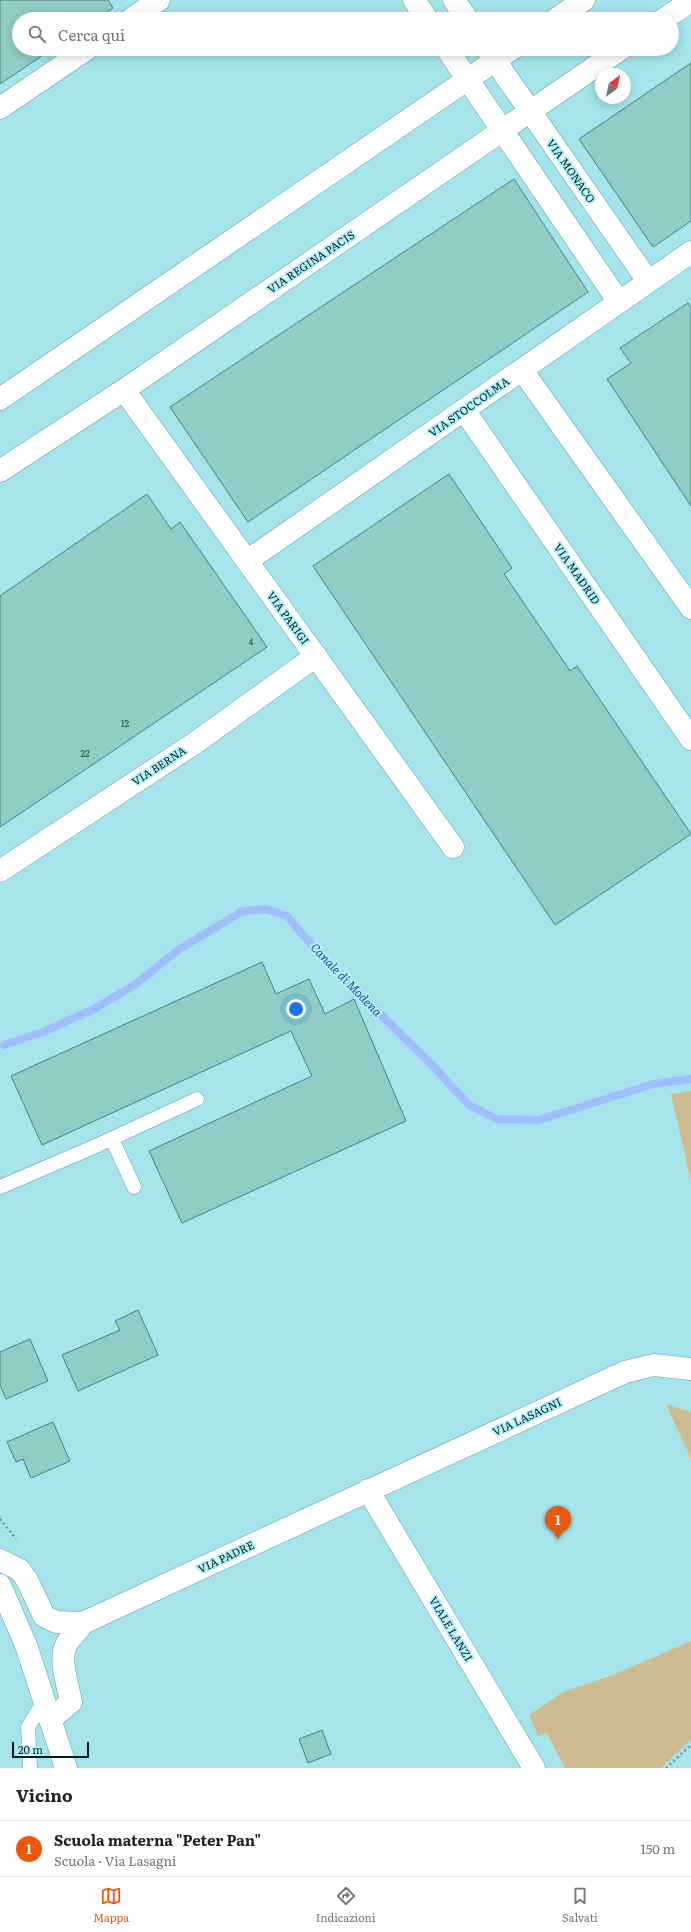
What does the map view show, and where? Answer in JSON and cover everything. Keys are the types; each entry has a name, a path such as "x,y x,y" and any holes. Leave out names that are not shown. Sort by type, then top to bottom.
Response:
{"street":[{"path":"141,12 159,0"},
{"path":"414,0 422,12"},
{"path":"454,0 462,12"},
{"path":"566,12 584,0"},
{"path":"674,12 691,0"},
{"path":"0,108 77,56"},
{"path":"452,56 504,130 619,302"},
{"path":"0,400 468,80 495,56"},
{"name":"VIA MONACO","path":"500,56 530,111 648,281"},
{"name":"VIA REGINA PACIS","path":"0,471 124,390 611,56"},
{"name":"VIA STOCCOLMA","path":"247,561 691,252"},
{"path":"522,370 691,608"},
{"name":"VIA PARIGI","path":"124,390 453,846"},
{"name":"VIA MADRID","path":"464,410 691,739"},
{"name":"VIA BERNA","path":"0,871 195,743 316,656"},
{"name":"VIA LASAGNI","path":"368,1490 625,1372 654,1364 690,1369"},
{"name":"VIA PADRE","path":"0,1560 20,1570 27,1580 44,1616 56,1622 83,1623 368,1490"},
{"name":"VIALE LANZI","path":"368,1490 534,1768"},
{"path":"0,1585 26,1645 66,1768"},
{"name":"VIA PADRE","path":"47,1710 71,1702 62,1654 68,1642 77,1633 83,1623"}],"lane":[{"path":"0,1187 112,1139 197,1099"},
{"path":"112,1139 134,1188"},
{"path":"30,1768 28,1727 47,1710"}],"path":[{"path":"666,1768 691,1746"}],"shaded area":[{"path":"691,1091 691,1181 671,1094"},
{"path":"666,1404 691,1412 691,1459"},
{"path":"691,1641 691,1740 661,1768 565,1768 547,1733 538,1736 529,1715 563,1692 613,1675"}],"building":[{"path":"0,0 108,0 113,8 107,12 12,12 12,56 42,56 0,84"},
{"path":"691,63 691,221 653,247 579,139"},
{"path":"514,179 588,292 248,522 170,407"},
{"path":"688,303 691,307 691,506 607,379 631,363 620,348"},
{"path":"449,474 512,568 504,574 570,671 577,666 691,834 555,925 313,566"},
{"path":"147,494 171,529 180,522 267,647 0,827 0,596"},
{"path":"262,962 276,994 309,979 325,1014 354,999 406,1121 182,1223 149,1151 312,1076 291,1031 42,1145 11,1076"},
{"path":"138,1310 158,1355 78,1391 62,1355 120,1330 115,1321"},
{"path":"30,1339 48,1381 6,1399 0,1385 0,1352"},
{"path":"53,1422 70,1461 31,1478 23,1459 16,1462 7,1442"},
{"path":"322,1730 331,1754 308,1763 299,1739"}],"waterway":[{"name":"Canale di Modena","path":"4,1045 43,1032 94,1009 136,984 178,950 243,911 266,909 287,916 319,954 432,1065 469,1105 497,1119 539,1120 653,1084 691,1079"}],"place":[{"name":"Scuola materna \"Peter Pan\"","path":"558,1539"}]}
